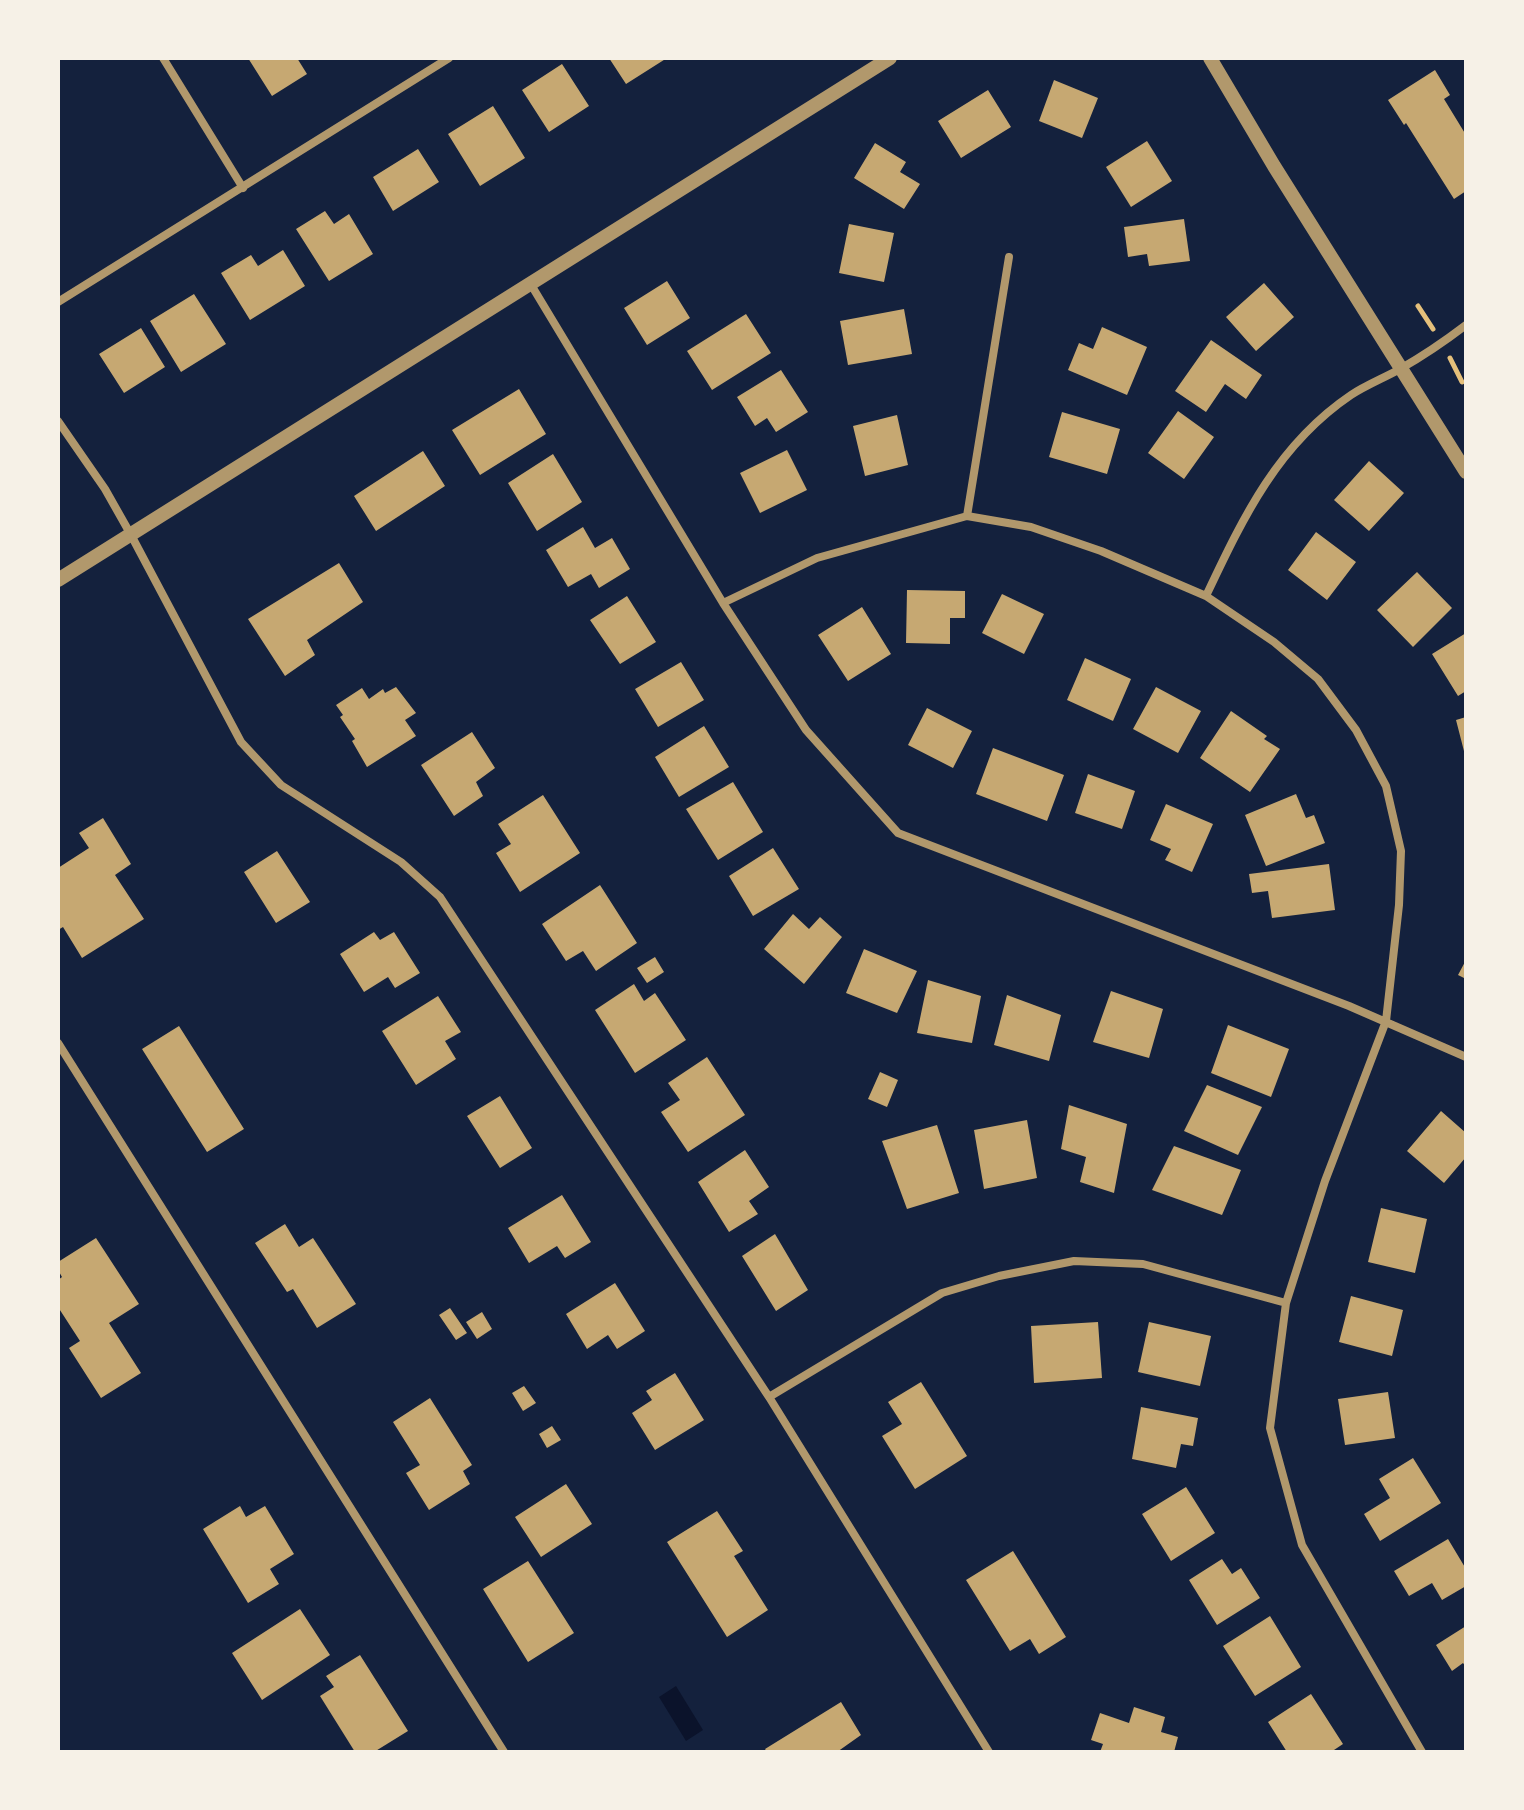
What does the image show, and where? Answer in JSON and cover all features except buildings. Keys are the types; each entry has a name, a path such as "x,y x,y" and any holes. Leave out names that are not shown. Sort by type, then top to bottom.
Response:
{"street":[{"path":"163,58 243,188"},
{"path":"58,302 449,58"},
{"path":"58,580 890,58"},
{"path":"1210,58 1466,472"},
{"path":"967,516 1009,257"},
{"path":"530,283 723,603 806,730 898,833 1386,1021 1466,1057"},
{"path":"1206,596 1238,530 1273,469 1308,432 1351,395 1402,368 1466,325"},
{"path":"58,421 105,489 241,742 281,785 401,862 440,897 769,1397 989,1752"},
{"path":"723,603 817,558 967,516 1031,527 1101,551 1206,596 1274,642 1318,679 1356,730 1386,786 1401,851 1399,905 1386,1021 1325,1181 1286,1303 1270,1428 1302,1545 1422,1752"},
{"path":"58,1043 504,1752"},
{"path":"769,1397 942,1293 999,1276 1074,1261 1143,1264 1286,1303"}],"water":[{"path":"676,1686 703,1730 686,1741 659,1697"}]}
